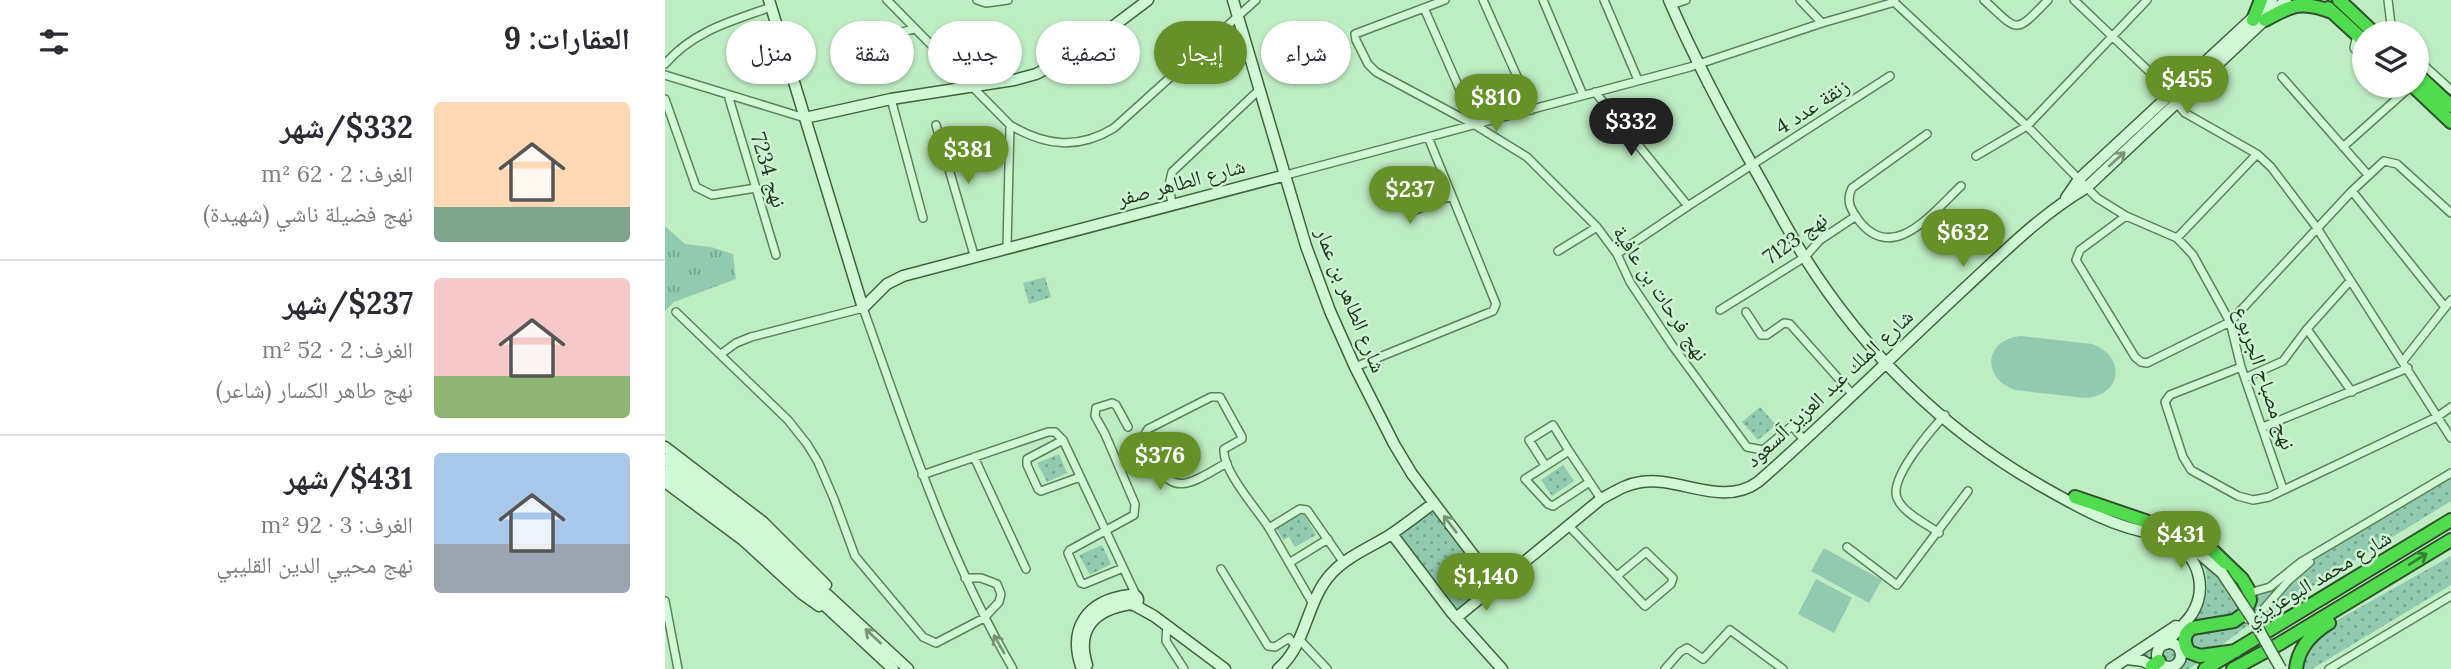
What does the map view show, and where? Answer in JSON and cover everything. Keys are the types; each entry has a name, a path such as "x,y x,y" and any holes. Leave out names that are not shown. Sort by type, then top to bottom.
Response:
{"highway":[{"path":"2261,0 2259,20 2305,3 2332,12"},
{"path":"2320,0 2352,31"},
{"path":"2339,0 2361,21"},
{"path":"2353,0 2361,21"},
{"path":"2429,85 2451,106"},
{"path":"2425,98 2451,122"},
{"path":"2075,497 2195,538 2214,552 2242,579 2249,593 2248,610 2234,621 2192,628 2185,636 2183,649 2200,656 2236,651"},
{"path":"2412,543 2451,514"},
{"name":"شارع محمد البوعزيزي","path":"2206,669 2451,520"},
{"name":"شارع محمد البوعزيزي","path":"2233,669 2451,540"},
{"path":"2296,669 2299,653 2309,638 2362,601 2380,583"}],"street":[{"path":"887,0 907,21"},
{"path":"977,0 986,3 1008,0"},
{"name":"شارع الطاهر بن عمار","path":"1233,0 1306,246 1329,311 1394,444 1412,474 1496,584"},
{"path":"914,29 1010,125 1030,137 1077,143 1100,136 1114,128 1255,0"},
{"path":"1445,0 1424,8 1475,125"},
{"path":"1483,0 1532,110"},
{"path":"1543,0 1583,95"},
{"path":"1604,0 1638,80"},
{"path":"1686,0 1670,2 1698,64 1752,166 1805,257 1836,303 1886,363 1910,388 2002,463 2092,514 2177,546 2189,555 2198,572 2200,583 2196,606 2158,658"},
{"path":"1800,0 1822,23"},
{"path":"1984,0 2012,26 2019,27 2048,0"},
{"path":"2074,0 2113,36 2185,113 2257,154 2279,176 2317,228 2451,438"},
{"path":"1976,156 2027,126 2147,0"},
{"path":"2259,20 2272,0"},
{"path":"2259,20 2286,0"},
{"path":"2388,0 2391,21"},
{"path":"665,75 804,118 891,99 1014,80 1059,64 1079,52 1145,1"},
{"name":"شارع الطاهر صفر","path":"863,308 887,284 903,276 1698,64 1894,1"},
{"name":"نهج مصباح الجربوع","path":"1894,1 2027,126 2098,198 2126,216 2177,238 2193,255 2230,322 2241,367 2283,489"},
{"path":"665,64 705,32 770,4 863,308 922,475 965,578 1013,669"},
{"name":"نهج فرحات بن عافية","path":"1424,8 1355,34 1368,64 1376,72 1475,125 1527,158 1597,227 1617,254 1630,282 1665,334 1747,447 1763,450 1792,426 1805,441"},
{"name":"شارع الملك عبد العزيز آلسعود","path":"1456,618 1601,499 1627,485 1658,482 1707,491 1738,491 1758,482 1805,441 2025,232 2083,183 2259,20"},
{"path":"2429,70 2451,90"},
{"name":"زنقة عدد 4","path":"1617,254 1890,76"},
{"path":"2282,77 2368,175"},
{"path":"1172,204 1169,185 1172,172 1259,90"},
{"path":"1595,92 1688,206"},
{"name":"نهج 7234","path":"728,95 776,255"},
{"path":"2343,147 2398,98"},
{"path":"665,99 696,187 712,195 756,188"},
{"path":"891,99 923,218"},
{"path":"936,125 974,255"},
{"path":"1007,247 1010,125"},
{"path":"1927,134 1852,188 1849,203 1856,216 1863,226 1882,237 1902,236 1961,186"},
{"path":"1355,367 1496,308 1428,137"},
{"path":"2177,238 2257,154"},
{"path":"2126,216 2080,250 2076,256 2077,263 2135,357 2141,362 2155,360 2230,322 2384,160 2392,161 2451,213"},
{"path":"1398,182 1410,212 1451,195"},
{"path":"2352,191 2445,307"},
{"name":"نهج 7123","path":"1720,310 1805,257 1820,240 1856,216"},
{"path":"1557,251 1597,227"},
{"path":"2245,378 2283,361 2307,329 2350,281"},
{"path":"2263,428 2353,392 2405,364 2451,300"},
{"path":"721,354 736,343 751,337 863,308"},
{"path":"676,312 788,420 807,444 834,499 855,556 923,637 936,643 984,618 999,602 1001,594 997,584 981,578 965,578"},
{"path":"1746,312 1761,335 1767,335 1784,323 1790,324 1853,396"},
{"path":"2307,329 2353,392"},
{"path":"2241,367 2167,398 2166,406 2187,466 2198,475 2238,496 2260,500 2437,417 2451,407"},
{"path":"1227,463 1186,483 1170,482 1164,477 1145,434 1148,429 1212,397 1220,397 1242,437 1224,449 1223,455 1313,604"},
{"path":"1123,568 1092,582 1081,583 1070,560 1070,550 1134,515 1135,504 1095,416 1096,408 1112,403 1116,405 1128,427"},
{"path":"1943,416 2030,473 2075,497 2194,549 2222,573 2281,669"},
{"path":"1938,532 1903,507 1897,499 1896,487 1903,470 1943,416"},
{"path":"1545,466 1529,440 1553,425 1588,483 1601,499"},
{"path":"922,475 1048,432 1055,432 1063,440 1123,568 1134,599 1225,669"},
{"path":"1063,440 1027,459 1038,489 1041,491 1080,477"},
{"path":"665,447 780,537 820,577 835,608"},
{"path":"1569,451 1525,479 1551,506 1588,483"},
{"path":"974,457 1026,569"},
{"path":"665,459 672,481 757,530 893,669"},
{"path":"665,471 672,481 808,599 835,608 908,669"},
{"path":"2249,593 2270,587 2301,562 2451,473"},
{"path":"1847,547 1897,584 1968,491"},
{"path":"1278,669 1287,661 1298,642 1313,604 1331,574 1434,503"},
{"path":"1269,528 1304,508 1344,563"},
{"path":"1569,526 1644,606 1671,584 1673,578 1646,552 1617,576"},
{"path":"2122,526 2155,534"},
{"path":"1392,534 1456,618 1502,669"},
{"path":"1289,563 1328,539"},
{"path":"2234,621 2248,619 2260,613 2288,580 2321,552"},
{"path":"1221,569 1268,646 1275,648 1289,638 1298,642 1327,669"},
{"path":"2329,669 2451,596"},
{"path":"1079,669 1077,634 1085,618 1108,601 1134,599"},
{"path":"1088,669 1083,642 1089,626 1104,611 1134,599"},
{"path":"665,601 678,666"},
{"path":"2111,669 2190,615"},
{"path":"1167,625 1166,641 1184,669"},
{"path":"1665,669 1687,648 1703,659 1730,630 1783,669"},
{"path":"2130,657 2143,661 2158,658 2172,644 2183,649 2180,660 2173,667 2163,666 2158,658"},
{"path":"2130,657 2158,658"},
{"path":"665,660 678,666"}],"green space":[{"path":"1440,178 1446,193 1412,206 1406,191"},
{"path":"665,226 685,244 711,247 733,254 736,279 674,302 665,311"},
{"path":"1045,277 1051,297 1029,304 1023,283"},
{"path":"2021,336 2092,344 2111,357 2115,366 2113,383 2097,396 2085,398 2015,390 1996,377 1991,360 2000,344"},
{"path":"1760,407 1776,425 1758,440 1742,422"},
{"path":"1059,454 1067,473 1047,482 1037,463"},
{"path":"1563,465 1574,481 1552,496 1541,480"},
{"path":"2451,476 2451,501 2246,627 2189,669 2158,669 2151,658 2139,655 2199,614 2207,589 2203,562 2216,574 2232,601 2270,586 2321,552"},
{"path":"1432,511 1489,583 1457,610 1400,536"},
{"path":"1303,512 1316,535 1295,547 1289,537 1283,540 1276,527"},
{"path":"1102,545 1111,564 1090,575 1079,555"},
{"path":"1824,548 1882,580 1869,603 1811,571"},
{"path":"2451,556 2451,585 2312,669 2302,669 2304,652 2314,637 2334,622"},
{"path":"1816,579 1852,598 1834,633 1798,614"}]}
